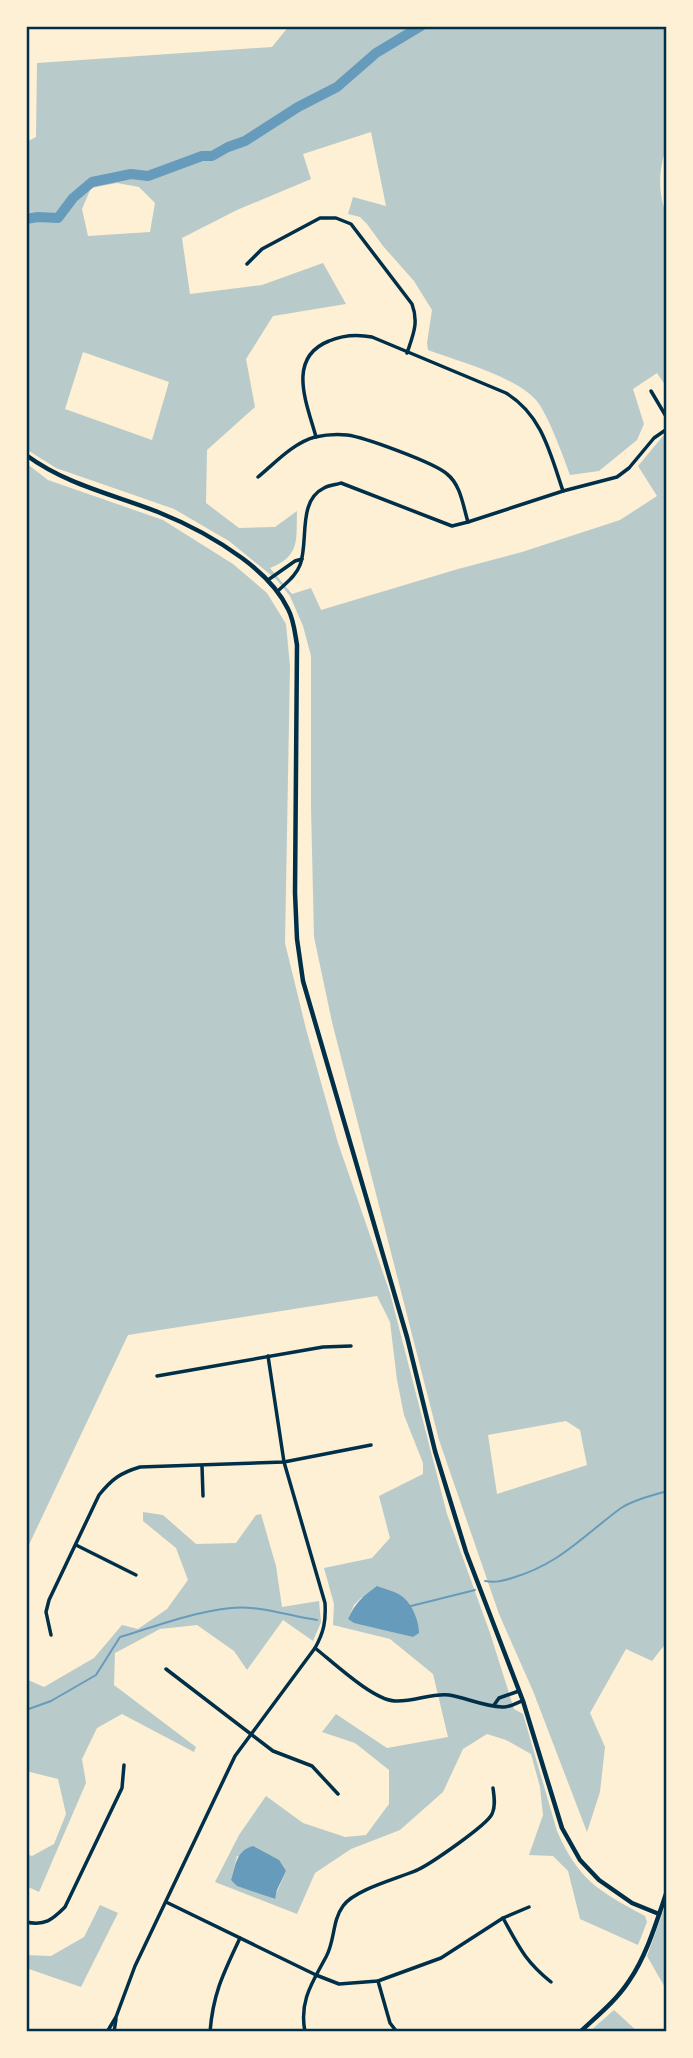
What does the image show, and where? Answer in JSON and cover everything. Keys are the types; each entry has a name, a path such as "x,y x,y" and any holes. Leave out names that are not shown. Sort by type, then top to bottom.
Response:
{"street":[{"path":"247,264 262,249 320,218 336,218 351,224 412,304 416,314 416,326 407,353"},
{"path":"316,437 302,383 304,368 311,352 322,344 339,337 360,334 506,393 519,401 533,416 544,435 563,491"},
{"path":"651,391 667,418"},
{"path":"278,591 296,573 302,559 307,509 313,497 323,488 341,483 452,526 617,477 629,468 654,438 667,429"},
{"path":"258,477 299,444 316,437 345,435 363,438 436,466 447,474 457,485 468,522"},
{"path":"26,456 62,478 160,513 228,548 268,580 290,611 297,645 295,893 297,939 303,981 395,1297 443,1476 466,1552 520,1691 562,1828 575,1853 592,1873 632,1903 659,1914"},
{"path":"268,580 302,559"},
{"path":"157,1376 323,1347 351,1346"},
{"path":"107,2032 116,2017 135,1966 235,1756 315,1648 326,1622 325,1603 284,1462 268,1356"},
{"path":"51,1634 47,1612 49,1600 99,1495 117,1476 141,1467 284,1462 371,1445"},
{"path":"202,1466 203,1496"},
{"path":"76,1545 136,1575"},
{"path":"315,1648 376,1696 393,1702 439,1694 503,1708 523,1701"},
{"path":"166,1669 273,1751 312,1766 338,1794"},
{"path":"494,1705 499,1698 520,1691"},
{"path":"26,1922 50,1921 65,1907 122,1788 124,1765"},
{"path":"304,2032 304,2000 329,1952 343,1905 356,1895 420,1870 484,1825 492,1814 495,1800 493,1788"},
{"path":"580,2032 611,2004 630,1980 667,1891"},
{"path":"166,1902 339,1984 378,1981 441,1958 503,1917 529,1907"},
{"path":"503,1917 523,1955 551,1982"},
{"path":"210,2032 218,1986 240,1938"},
{"path":"378,1981 390,2023 397,2032"},
{"path":"114,2032 116,2017"}],"shaded area":[{"path":"289,26 667,26 667,147 660,182 667,216 667,388 657,373 633,389 644,424 637,440 599,471 570,475 545,414 526,391 486,370 428,350 432,310 414,281 367,224 360,217 348,214 353,197 386,206 371,132 303,154 311,179 237,210 182,238 190,294 262,285 323,263 346,304 273,316 246,359 255,407 207,450 206,503 239,528 275,527 297,511 296,538 292,552 270,568 292,594 311,588 321,610 522,552 620,520 657,496 638,466 667,434 667,1642 652,1661 626,1649 590,1713 605,1747 600,1792 587,1832 533,1691 499,1614 439,1440 332,1022 314,937 311,656 303,626 290,596 277,580 229,541 174,509 56,468 26,449 26,142 36,137 37,63 272,47","holes":["117,183 139,187 155,203 150,232 88,236 82,209 91,188","83,352 169,382 152,440 65,409","566,1421 580,1430 587,1465 497,1494 488,1435"]},
{"path":"26,463 48,480 163,520 233,564 267,593 286,624 290,666 285,943 306,1029 338,1143 390,1293 447,1514 514,1709 523,1714 557,1831 574,1862 592,1883 645,1916 647,1922 638,1945 580,1919 568,1871 553,1856 529,1855 543,1815 540,1787 531,1754 506,1740 487,1734 463,1749 443,1792 400,1830 351,1849 315,1873 297,1914 215,1882 239,1835 266,1796 303,1823 345,1837 366,1835 389,1804 389,1770 355,1743 322,1732 336,1714 387,1748 448,1737 433,1674 390,1639 333,1625 334,1604 324,1568 372,1558 390,1538 379,1496 423,1474 423,1463 404,1415 390,1322 377,1296 128,1335 26,1551","holes":["362,1597 413,1637 348,1619 354,1605","237,1856 286,1871 274,1899 231,1880"]},
{"path":"143,1512 163,1515 196,1544 236,1543 256,1515 261,1514 276,1566 282,1607 319,1601 321,1622 313,1641 283,1620 247,1670 234,1651 197,1625 160,1629 115,1653 114,1685 196,1747 194,1752 122,1714 97,1728 82,1759 86,1783 39,1892 26,1886 26,1854 32,1856 54,1844 66,1814 58,1779 26,1771 26,1679 44,1687 94,1658 122,1625 138,1629 167,1609 188,1580 176,1548 143,1521"},
{"path":"667,1901 667,1991 647,1956"},
{"path":"100,1905 118,1913 81,1987 26,1968 26,1955 51,1956 84,1937"},
{"path":"614,2010 638,2032 589,2032"}],"water":[{"path":"377,1586 407,1600 415,1614 419,1633 413,1637 354,1623 348,1619 360,1600"},
{"path":"253,1846 279,1860 286,1871 275,1899 237,1886 231,1880 240,1855"}],"waterway":[{"path":"26,219 58,218 73,198 92,182 131,174 148,176 202,156 212,156 245,141 298,107 337,87 376,53 421,26"},
{"path":"485,1581 505,1580 544,1565 621,1508 667,1491"},
{"path":"407,1607 475,1590"},
{"path":"26,1710 51,1701 96,1675 120,1637 161,1624 203,1613 242,1607 317,1620"}]}
